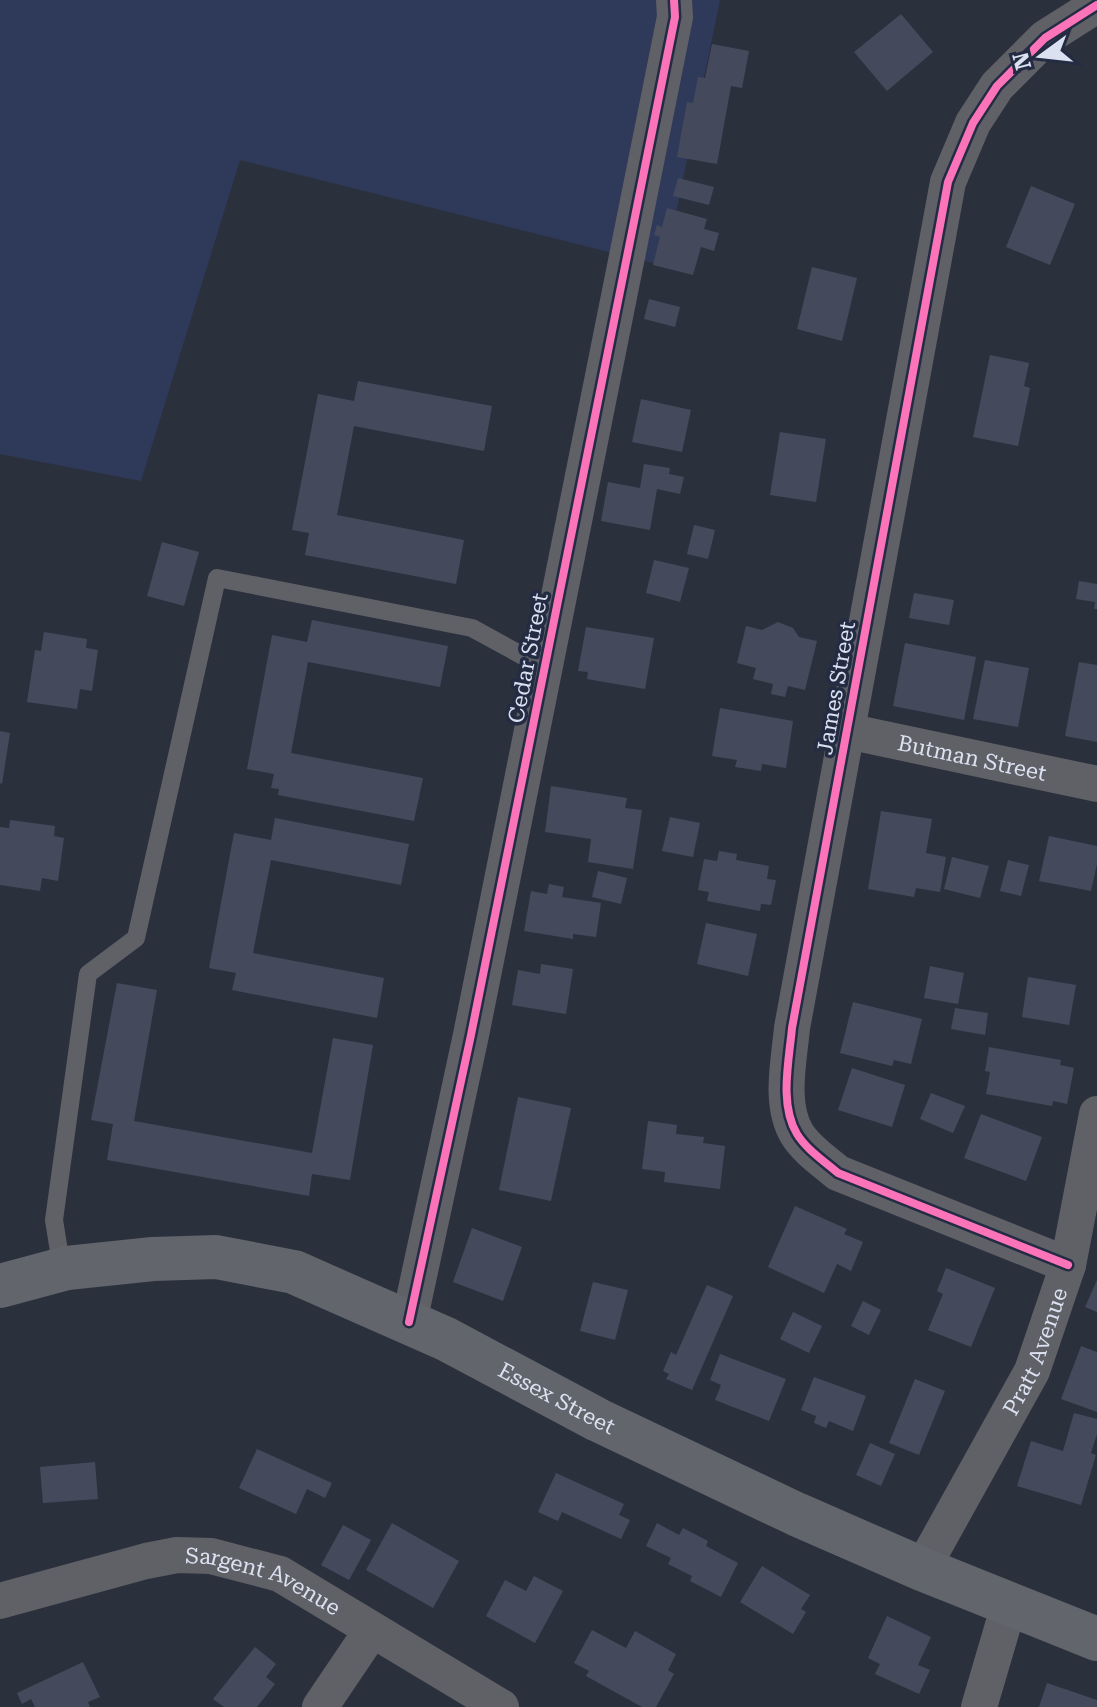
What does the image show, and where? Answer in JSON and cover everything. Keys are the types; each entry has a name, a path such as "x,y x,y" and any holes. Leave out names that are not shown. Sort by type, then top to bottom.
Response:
{"main road":[{"name":"Essex Street","path":"0,1286 62,1270 153,1259 216,1257 294,1272 446,1339 598,1420 796,1514 922,1569 1097,1639"}],"street":[{"name":"Cedar Street","path":"409,1322 545,668 672,33 674,0"},
{"name":"James Street","path":"1068,1265 838,1173 812,1152 796,1132 786,1094 792,1028 948,182 973,123 997,86 1045,38 1097,5"},
{"name":"Butman Street","path":"847,731 1097,784"},
{"name":"Pratt Avenue","path":"922,1569 1032,1371 1068,1265 1097,1114"},
{"name":"Sargent Avenue","path":"0,1601 146,1561 177,1555 211,1556 280,1574 501,1707"},
{"path":"979,1707 1009,1605"},
{"path":"320,1707 372,1630"}],"lane":[{"path":"62,1270 54,1220 88,974 136,938 217,578 472,628 545,668"}],"shaded area":[{"path":"0,0 720,0 665,266 240,160 141,481 0,454"}],"building":[{"path":"901,14 933,52 887,91 854,52"},
{"path":"712,44 749,51 742,88 731,86 717,164 677,157 687,102 693,103 698,77 705,78"},
{"path":"678,178 714,187 709,205 673,196"},
{"path":"1031,186 1075,204 1050,265 1006,247"},
{"path":"667,208 707,219 704,229 719,233 714,251 701,247 693,275 653,265 660,237 654,235 657,225 662,227"},
{"path":"812,267 857,278 842,341 797,329"},
{"path":"649,299 680,307 675,327 644,319"},
{"path":"990,355 1029,363 1024,386 1030,388 1018,446 973,437"},
{"path":"358,381 492,406 484,451 354,426 337,515 464,540 456,584 305,555 309,533 292,530 318,394 354,401"},
{"path":"641,399 691,410 682,452 632,442"},
{"path":"780,432 826,439 816,502 770,495"},
{"path":"644,464 670,468 669,474 684,477 680,494 657,489 650,530 601,521 608,482 640,488"},
{"path":"694,525 715,530 708,559 687,554"},
{"path":"162,542 199,552 184,606 147,596"},
{"path":"654,560 689,568 680,602 646,593"},
{"path":"1079,581 1097,584 1097,609 1094,609 1095,602 1076,599"},
{"path":"914,593 954,600 949,625 909,618"},
{"path":"312,620 448,646 440,687 308,662 291,753 423,778 414,821 278,795 279,789 271,788 274,774 247,769 272,635 307,642"},
{"path":"778,622 793,628 799,637 817,641 805,690 788,686 785,697 771,694 773,684 753,679 756,668 737,663 746,626 762,630"},
{"path":"586,627 654,638 645,689 587,679 588,672 578,671"},
{"path":"44,632 87,639 86,648 98,650 92,691 80,689 77,709 27,702 35,650 41,651"},
{"path":"905,643 976,657 964,720 893,706"},
{"path":"985,660 1029,668 1018,727 973,719"},
{"path":"1079,662 1097,665 1097,742 1065,736"},
{"path":"720,708 793,721 786,768 762,764 761,771 735,767 737,760 712,756"},
{"path":"0,731 10,733 2,784 0,783"},
{"path":"551,786 627,798 625,808 642,810 633,869 588,862 591,839 545,832"},
{"path":"881,811 932,819 926,853 946,857 940,892 916,888 914,897 868,889"},
{"path":"670,817 700,823 693,857 662,851"},
{"path":"275,818 409,844 401,885 271,860 253,953 384,978 377,1018 232,990 236,973 209,968 234,833 271,840"},
{"path":"10,820 55,826 54,836 64,838 58,881 42,878 40,891 0,885 0,827 9,828"},
{"path":"1049,836 1097,846 1091,891 1039,881"},
{"path":"719,851 737,854 736,860 769,866 767,879 776,880 771,905 761,904 760,911 707,901 709,892 698,890 704,859 717,861"},
{"path":"952,857 989,866 980,898 944,889"},
{"path":"1008,860 1029,865 1021,896 1000,891"},
{"path":"598,871 627,878 621,904 592,897"},
{"path":"549,884 564,887 562,897 601,903 596,937 573,934 573,939 524,931 531,891 547,894"},
{"path":"706,923 757,934 748,976 697,964"},
{"path":"541,964 573,969 566,1014 512,1005 518,970 540,974"},
{"path":"930,966 964,973 958,1004 924,998"},
{"path":"1028,977 1076,985 1069,1025 1022,1017"},
{"path":"117,983 157,990 134,1121 312,1153 333,1038 373,1045 350,1180 312,1174 309,1196 107,1160 113,1124 91,1120"},
{"path":"853,1002 922,1019 911,1064 894,1060 892,1066 840,1053"},
{"path":"955,1008 988,1013 985,1035 951,1029"},
{"path":"989,1047 1061,1060 1060,1065 1074,1068 1067,1104 1053,1101 1052,1106 986,1094 990,1072 985,1071"},
{"path":"852,1068 905,1085 892,1127 838,1110"},
{"path":"931,1093 965,1106 953,1133 920,1119"},
{"path":"518,1097 571,1108 551,1201 499,1190"},
{"path":"981,1114 1042,1137 1026,1181 964,1158"},
{"path":"648,1121 677,1125 676,1134 704,1137 703,1143 725,1146 720,1189 664,1182 665,1172 642,1169"},
{"path":"795,1206 847,1229 844,1234 863,1242 851,1271 837,1264 824,1293 768,1267"},
{"path":"472,1228 522,1247 503,1301 453,1282"},
{"path":"946,1268 995,1288 971,1347 928,1330 943,1294 937,1291"},
{"path":"1097,1280 1097,1312 1085,1307"},
{"path":"593,1282 628,1290 615,1340 580,1331"},
{"path":"707,1285 733,1296 692,1390 666,1379 669,1374 663,1371 671,1352 676,1355"},
{"path":"863,1301 881,1310 869,1335 851,1326"},
{"path":"793,1312 822,1326 809,1353 780,1339"},
{"path":"1081,1346 1097,1352 1097,1412 1061,1399"},
{"path":"720,1354 786,1379 769,1421 715,1400 721,1385 710,1380"},
{"path":"814,1377 866,1396 853,1431 829,1421 826,1428 814,1423 816,1416 801,1410"},
{"path":"915,1379 945,1391 919,1455 889,1443"},
{"path":"1074,1413 1097,1419 1097,1434 1091,1453 1096,1455 1081,1505 1017,1486 1031,1441 1063,1451"},
{"path":"870,1443 895,1454 881,1486 856,1475"},
{"path":"257,1449 332,1483 325,1498 307,1489 296,1514 239,1488"},
{"path":"95,1462 98,1499 43,1503 40,1467"},
{"path":"556,1473 624,1504 619,1515 630,1520 621,1539 562,1512 558,1521 538,1512"},
{"path":"392,1523 459,1561 433,1608 366,1570"},
{"path":"657,1523 679,1535 683,1528 708,1541 706,1546 738,1563 721,1597 690,1581 692,1576 668,1564 671,1558 646,1546"},
{"path":"343,1525 371,1540 349,1580 321,1565"},
{"path":"762,1566 810,1595 801,1609 806,1612 793,1634 740,1602"},
{"path":"534,1576 563,1591 535,1643 486,1616 505,1580 526,1591"},
{"path":"887,1616 931,1637 918,1665 930,1670 919,1694 875,1674 880,1664 868,1658"},
{"path":"592,1630 626,1648 635,1631 676,1654 668,1670 674,1674 656,1707 642,1707 586,1676 589,1671 574,1663"},
{"path":"255,1647 276,1664 266,1677 275,1684 257,1707 224,1707 213,1699"},
{"path":"83,1662 100,1697 88,1702 90,1707 35,1707 31,1699 22,1704 17,1693"},
{"path":"1047,1683 1097,1700 1097,1707 1039,1707"}],"cycle path":[{"path":"409,1322 471,1035 675,17 674,0"},
{"path":"1068,1265 838,1173 797,1134 788,1109 787,1082 792,1028 948,182 973,123 997,86 1045,38 1097,5"}]}
